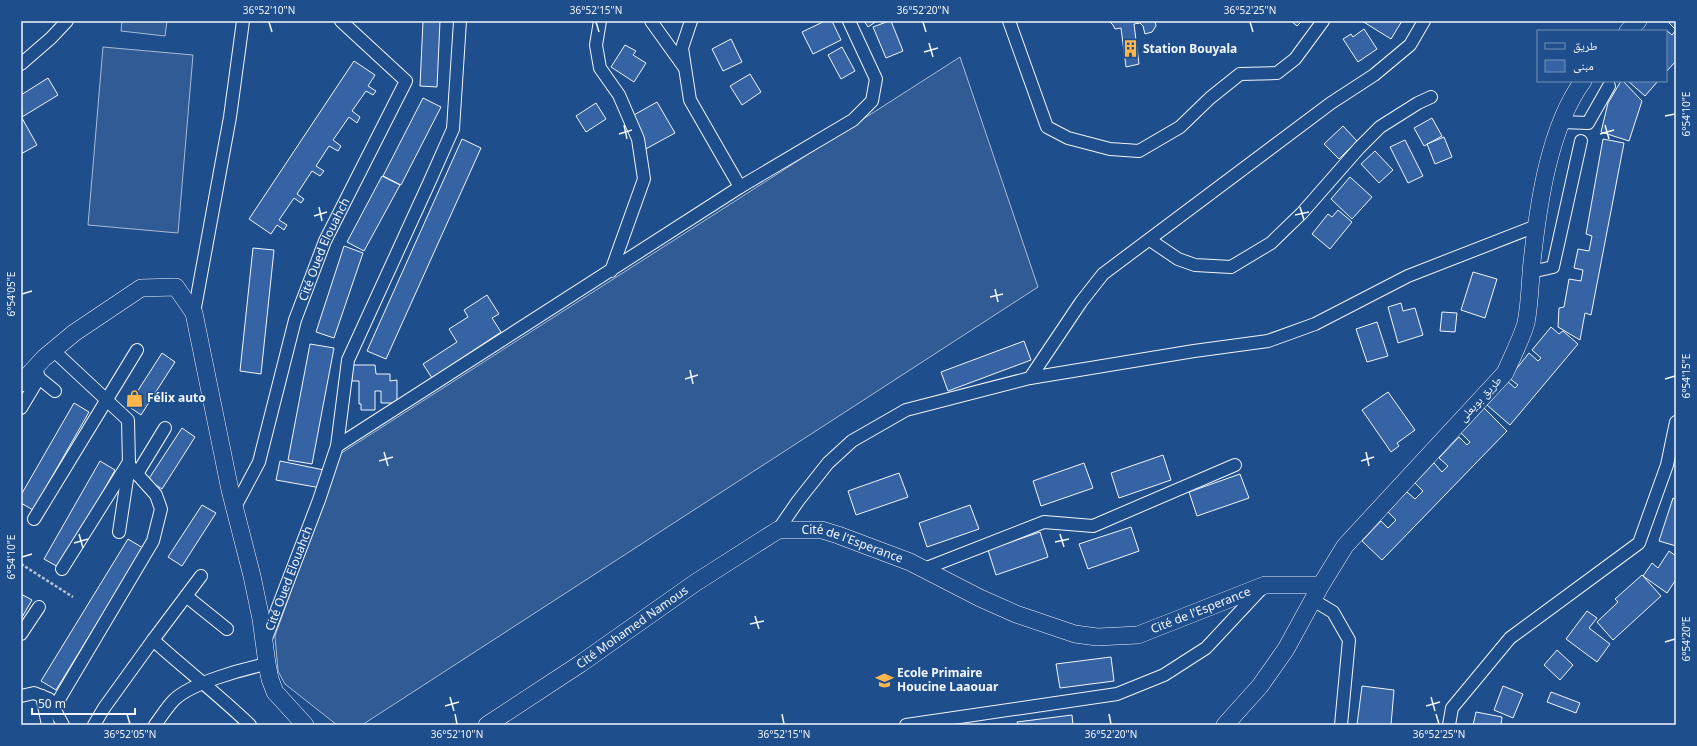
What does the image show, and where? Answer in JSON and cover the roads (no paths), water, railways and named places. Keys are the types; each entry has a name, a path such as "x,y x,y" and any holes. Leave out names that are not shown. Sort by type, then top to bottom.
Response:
{"main road":[{"path":"1629,30 1638,21"},
{"name":"طريق بويعلى","path":"1317,592 1345,546 1505,373 1517,348 1526,322 1536,226 1547,167 1562,122 1577,89 1582,82"},
{"path":"21,383 37,373 53,350 84,326 140,288 176,286 194,313 234,509 252,576 265,642 267,664 275,692 305,725"},
{"name":"Cité de l'Esperance","path":"778,530 822,530 874,547 924,568 980,598 1016,614 1075,634 1097,637 1138,635 1265,585 1317,592"},
{"name":"Cité Mohamed Namous","path":"487,725 580,664 695,583 778,530"},
{"path":"1225,725 1260,686 1286,649 1317,592"}],"street":[{"path":"21,64 51,38 67,21"},
{"path":"194,313 230,117 243,21"},
{"name":"Cité Oued Elouahch","path":"234,509 259,462 295,320 325,241 406,81 341,21"},
{"name":"Cité Oued Elouahch","path":"265,642 319,500 337,446 348,360 453,129 460,21"},
{"path":"600,21 596,45 600,68 619,95 638,139 644,179 611,271"},
{"path":"651,21 685,68"},
{"path":"691,21 682,48 690,100 740,187"},
{"path":"337,446 740,187 853,120 872,101 876,79 849,21"},
{"path":"1009,21 1047,127 1068,138 1110,149 1139,151 1180,127 1210,98 1240,74 1277,73 1295,59 1324,21"},
{"path":"1030,378 1081,302 1103,274 1331,103 1374,75 1410,45 1424,21"},
{"path":"1562,122 1588,123 1609,86"},
{"path":"1150,240 1178,259 1195,265 1232,267 1271,243 1302,213 1359,148 1380,127 1418,103 1431,97"},
{"path":"1531,272 1553,267 1581,141"},
{"path":"778,530 798,501 828,463 852,441 906,410 1030,378 1194,351 1268,341 1314,324 1408,276 1536,226"},
{"path":"53,350 128,420 132,467 120,532"},
{"path":"34,519 137,350"},
{"path":"21,408 37,373 55,391"},
{"path":"1449,725 1452,708 1510,638 1639,543 1667,465 1676,422"},
{"path":"62,569 132,467 165,428"},
{"path":"924,568 1044,522 1093,526 1235,465"},
{"path":"54,708 153,541 161,509 156,495 132,467"},
{"path":"94,725 104,708 201,576"},
{"path":"906,725 1117,694 1164,675 1206,648 1265,585"},
{"path":"1317,592 1333,612 1349,640 1341,725"},
{"path":"186,596 227,629"},
{"path":"21,634 39,607"},
{"path":"153,640 202,683 224,700 250,725"},
{"path":"155,725 175,699 202,683 251,667 267,664"},
{"path":"21,696 34,693 49,699 63,725"},
{"path":"42,696 48,725"}],"place":[{"name":"Station Bouyala","path":"1130,49"},
{"name":"Félix auto","path":"134,398"},
{"name":"Ecole Primaire Houcine Laaouar","path":"884,680"}]}
